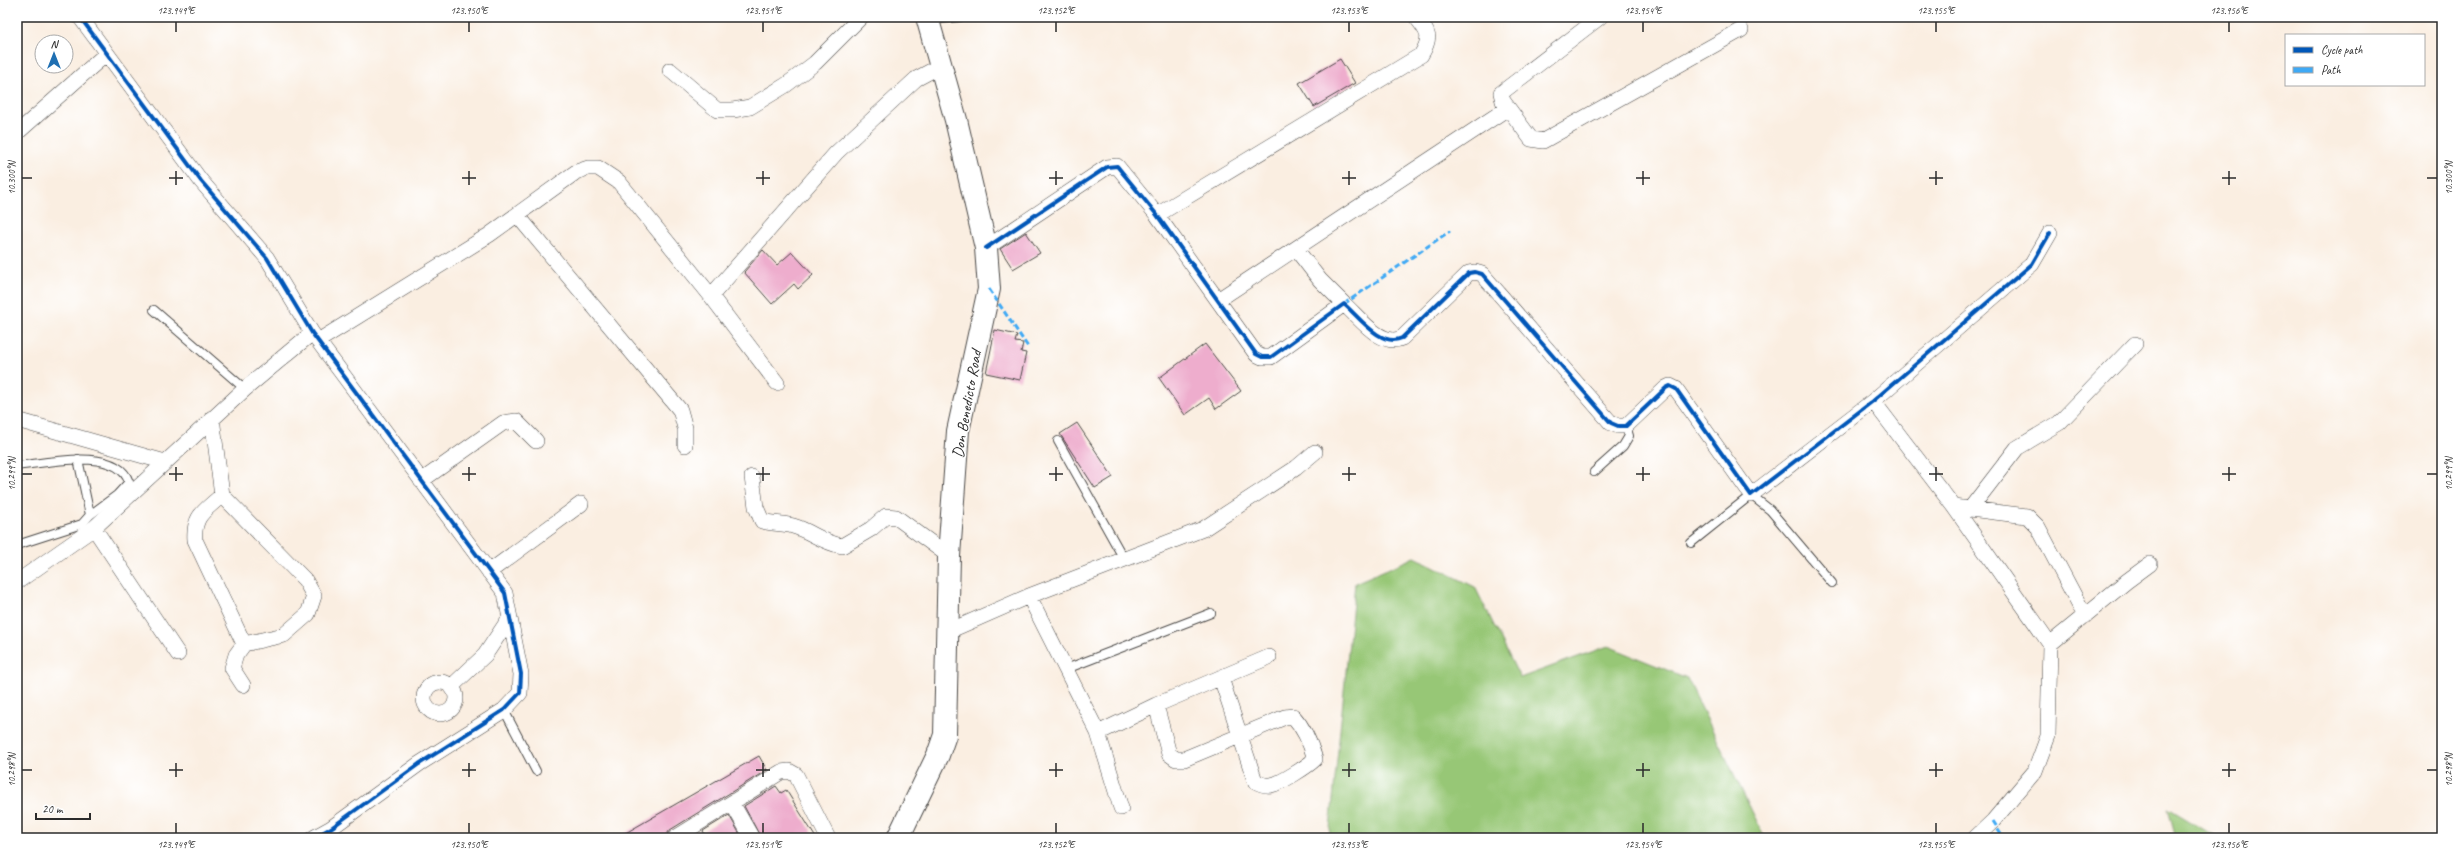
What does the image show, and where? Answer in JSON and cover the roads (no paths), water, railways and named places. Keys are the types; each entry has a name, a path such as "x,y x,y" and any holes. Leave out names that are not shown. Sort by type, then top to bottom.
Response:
{"street":[{"path":"80,17 201,181 267,258 315,337 505,593 521,674 520,693 504,710 419,764 331,828 313,838"},
{"path":"1158,215 1422,55 1428,43 1426,30 1416,17"},
{"path":"1600,17 1501,93 1503,101 1531,139 1543,141 1741,30"},
{"path":"670,70 717,110 750,107 786,85 815,63 853,18"},
{"name":"Don Benedicto Road","path":"898,838 938,756 945,735 949,631 949,556 958,431 989,289 986,248 942,64 927,18"},
{"path":"17,133 106,54"},
{"path":"711,296 836,153 916,79 942,64"},
{"path":"1218,300 1508,108"},
{"path":"986,248 1107,167 1117,166 1158,215 1256,354 1262,357 1271,356 1344,304"},
{"path":"17,582 165,462 245,389 315,337 518,216 576,172 588,168 598,168 619,182 711,296 777,383"},
{"path":"518,216 680,410 685,428 685,445"},
{"path":"1296,249 1320,280 1344,304 1384,339 1394,342 1402,338 1469,273 1475,272 1482,274 1611,424 1626,426 1666,388 1670,386 1676,388 1751,494 1873,401 2032,264 2050,233"},
{"path":"1970,509 2017,448 2059,424 2135,344"},
{"path":"1873,401 1954,507 2050,644 2048,736 2035,771 1993,821 1975,838"},
{"path":"212,418 222,495 305,580 314,596 308,614 284,635 244,644 236,655 232,668 243,685"},
{"path":"17,420 165,462"},
{"path":"421,481 503,423 516,420 536,441"},
{"path":"949,631 1029,596 1203,529 1296,468 1315,452"},
{"path":"752,477 756,507 762,521 777,525 792,526 826,543 842,546 871,529 886,516 896,517 949,556"},
{"path":"222,495 197,518 194,528 195,540 244,644"},
{"path":"489,572 581,504"},
{"path":"1954,507 2027,516 2038,527 2086,616"},
{"path":"92,521 178,654"},
{"path":"2050,644 2150,564"},
{"path":"1029,596 1098,733 1120,808"},
{"path":"452,686 485,655 509,619"},
{"path":"1098,733 1156,705 1269,657"},
{"path":"1156,705 1169,754 1176,759 1184,759 1242,736 1285,717 1293,716 1298,721 1315,759 1310,764 1272,785 1262,785 1256,781 1242,736 1221,678"},
{"path":"674,838 781,772 789,772 796,775 828,838"},
{"path":"732,803 752,838"}],"lane":[{"path":"927,18 960,17"},
{"path":"154,310 245,389"},
{"path":"1594,472 1623,446 1628,436 1626,426"},
{"path":"1058,441 1124,559"},
{"path":"17,466 78,459 92,460 119,467 126,472 129,482 92,521 17,545"},
{"path":"78,459 92,521"},
{"path":"1691,543 1751,494 1770,510 1832,583"},
{"path":"1066,669 1212,613"},
{"path":"504,710 536,772"}]}
